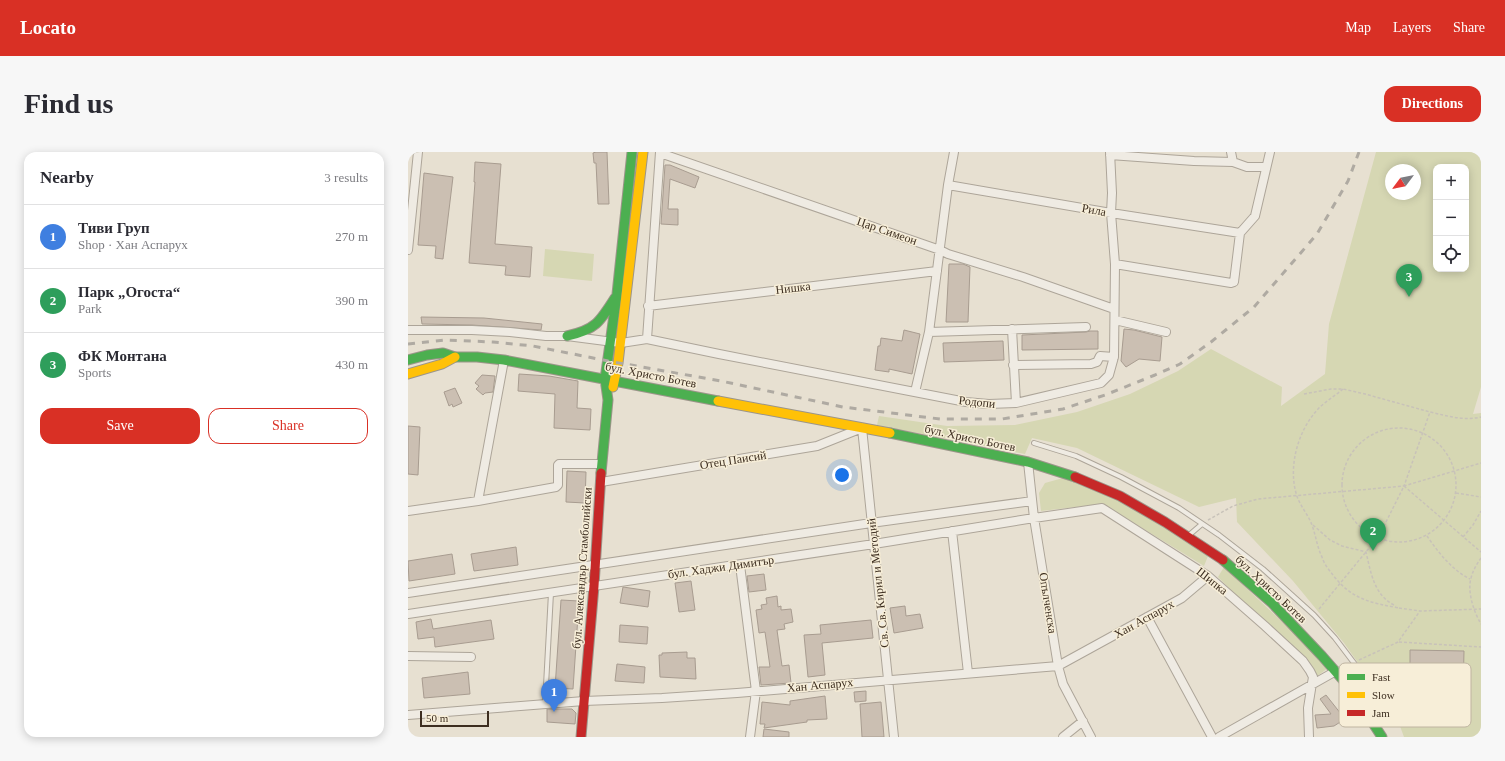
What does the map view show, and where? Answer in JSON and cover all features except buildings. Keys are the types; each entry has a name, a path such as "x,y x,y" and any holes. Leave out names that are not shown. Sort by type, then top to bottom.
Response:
{"main road":[{"name":"бул. Александър Стамболийски","path":"608,400 616,381 617,294 632,152"},
{"name":"бул. Александър Стамболийски","path":"581,737 596,565 602,464 608,400 605,379 616,343 643,152"},
{"path":"567,336 584,332 595,326 601,320 617,294"},
{"name":"бул. Христо Ботев","path":"408,360 443,353 455,357 477,357 504,360 862,428 1028,462 1068,474 1120,496 1217,555 1271,602 1339,675"},
{"name":"бул. Христо Ботев","path":"408,374 442,364 455,357"},
{"name":"бул. Христо Ботев","path":"1375,727 1382,737"}],"street":[{"path":"408,250 409,219 418,152"},
{"path":"647,339 648,306 660,152"},
{"name":"Цар Симеон","path":"660,152 948,254 1114,309"},
{"path":"914,392 929,332 948,185 954,152"},
{"path":"1232,152 1233,162"},
{"path":"1115,264 1233,283 1235,280 1240,233 1255,216 1270,152"},
{"path":"1110,153 1194,162 1233,162 1246,167 1266,167"},
{"name":"Родопи","path":"408,330 472,330 510,332 546,336 567,336 616,343 647,339 966,402 989,404 1016,403 1101,383 1110,375 1114,357 1115,264 1111,213 1112,193 1110,153"},
{"name":"Рила","path":"948,185 1240,233"},
{"name":"Нишка","path":"648,306 937,271"},
{"path":"1114,320 1166,332"},
{"path":"929,332 1086,327"},
{"path":"1012,329 1016,403"},
{"path":"1014,365 1091,364 1096,362 1100,356 1114,357"},
{"path":"478,501 504,360"},
{"name":"Отец Паисий","path":"601,482 817,446 862,428"},
{"name":"Св. Св. Кирил и Методий","path":"862,428 894,737"},
{"name":"Опълченска","path":"1028,462 1034,518 1058,666 1063,684 1084,721 1091,737"},
{"path":"408,511 478,501 557,486 558,465 561,463 602,464"},
{"name":"бул. Хаджи Димитър","path":"408,593 871,523 1032,501"},
{"name":"Шипка","path":"1034,518 1102,508 1208,576 1303,661 1313,677 1313,685"},
{"name":"бул. Хаджи Димитър","path":"408,614 874,544 1034,518"},
{"path":"952,531 968,673"},
{"path":"740,564 756,691 750,737"},
{"name":"Хан Аспарух","path":"408,715 584,701 662,698 756,691 1058,666 1182,598 1208,576"},
{"path":"1147,617 1212,737"},
{"path":"408,656 471,657"},
{"path":"1219,737 1336,671"},
{"path":"1309,737 1308,708 1313,685"},
{"path":"1063,737 1084,721"}],"lane":[{"path":"1034,443 1076,456 1121,477 1179,508 1263,569 1314,615 1335,638 1354,663"},
{"path":"1188,536 1202,524"},
{"path":"545,704 552,592"}],"path":[{"path":"1304,394 1331,389 1343,389 1455,418 1470,419 1481,417"},
{"path":"1343,389 1321,407 1309,421 1301,436 1293,467 1293,481 1296,495 1312,523 1322,559 1340,584 1355,596 1376,604 1409,610 1481,609"},
{"path":"1314,615 1378,537 1404,486 1430,412"},
{"path":"1399,427 1414,429 1423,433 1440,444 1449,456 1455,471 1457,483 1456,493 1451,510 1435,529 1418,539 1407,541 1395,542 1378,537 1362,527 1354,519 1348,509 1343,491 1344,472 1349,458 1358,445 1370,435 1384,429 1399,427"},
{"path":"1202,524 1233,506 1258,499 1404,486 1481,463"},
{"path":"1404,486 1481,552"},
{"path":"1456,493 1481,497"},
{"path":"1463,537 1474,525 1481,511"},
{"path":"1312,523 1330,540 1342,546 1366,552"},
{"path":"1426,535 1446,560 1457,571 1470,579"},
{"path":"1366,552 1372,577 1381,596 1389,603 1399,608"},
{"path":"1481,558 1474,567 1470,579 1474,609 1481,624"},
{"path":"1398,642 1420,610"},
{"path":"1354,663 1398,642 1481,647"}],"green space":[{"path":"1376,152 1481,152 1481,387 1473,414 1481,413 1481,737 1404,737 1400,727 1471,727 1471,663 1358,663 1344,643 1293,581 1237,522 1236,498 1199,507 1077,448 1032,438 1025,454 877,425 879,416 947,426 1015,425 1077,412 1130,394 1178,371 1211,349 1282,387 1281,406 1325,374 1329,324"},
{"path":"545,249 594,254 592,281 543,276"},
{"path":"1063,478 1117,499 1210,551 1204,566 1103,504 1041,511 1039,493 1045,483"},
{"path":"1224,567 1311,649 1328,668 1316,677 1218,577"}],"railway":[{"path":"408,344 446,340 493,342 533,346 721,381 843,407 940,419 1002,419 1063,409 1105,395 1180,364 1211,342 1254,307 1317,234 1348,181 1359,152"}],"traffic: fast":[{"path":"601,473 608,400 605,379 617,294 632,152"},
{"path":"567,336 591,328 601,319 615,298"},
{"path":"408,360 443,353 455,357 477,357 504,360 718,401"},
{"path":"890,433 1028,462 1075,477"},
{"path":"1223,560 1271,602 1339,675"},
{"path":"1375,727 1382,737"}],"traffic: slow":[{"path":"613,387 618,363 643,152"},
{"path":"408,374 442,364 455,357"},
{"path":"718,401 890,433"}],"traffic: jam":[{"path":"581,737 594,586 601,473"},
{"path":"1075,477 1120,496 1165,522 1223,560"}],"place":[{"name":"ФК Монтана","path":"1409,297"},
{"name":"Парк „Огоста“","path":"1373,551"},
{"name":"Тиви Груп","path":"554,712"}]}
